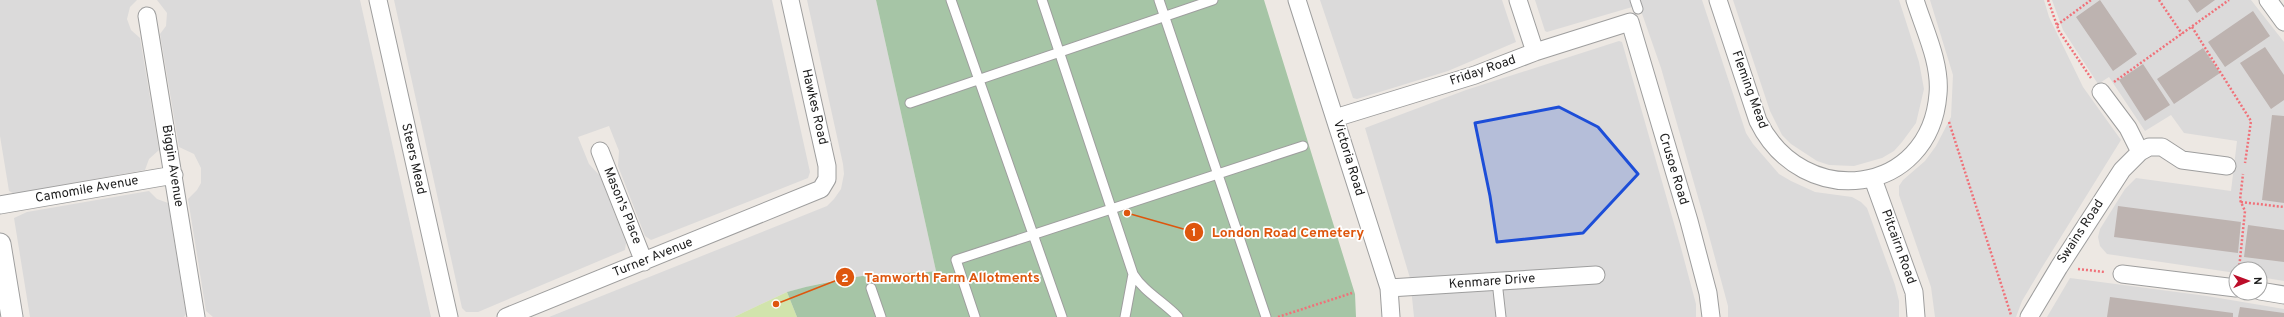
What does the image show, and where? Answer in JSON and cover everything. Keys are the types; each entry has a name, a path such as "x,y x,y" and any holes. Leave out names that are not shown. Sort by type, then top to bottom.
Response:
{"street":[{"name":"Steers Mead","path":"378,0 449,317"},
{"name":"Hawkes Road","path":"790,0 828,174 821,189 800,199"},
{"name":"Victoria Road","path":"1298,0 1389,288 1391,317"},
{"path":"1518,0 1535,52"},
{"name":"Fleming Mead","path":"1718,0 1758,121 1772,146 1801,170 1835,181 1873,178 1886,173 1914,152 1929,128 1939,86 1936,67 1914,0"},
{"path":"2268,0 2284,22"},
{"name":"Biggin Avenue","path":"147,16 196,317"},
{"name":"Friday Road","path":"1335,118 1475,75 1634,16"},
{"name":"Crusoe Road","path":"1634,16 1708,293 1711,317"},
{"path":"2101,92 2128,128 2140,152 2149,147 2162,147 2182,160 2227,166"},
{"name":"Mason's Place","path":"600,151 644,262"},
{"name":"Swains Road","path":"2030,317 2059,267 2122,170 2140,152"},
{"name":"Camomile Avenue","path":"0,205 174,175"},
{"name":"Pitcairn Road","path":"1873,178 1914,292 1916,317"},
{"name":"Turner Avenue","path":"506,317 800,199"},
{"path":"0,244 12,317"},
{"path":"2122,274 2228,287"},
{"name":"Kenmare Drive","path":"1389,288 1596,275"},
{"path":"2268,292 2284,295"}],"lane":[{"path":"951,0 1062,317"},
{"path":"1042,0 1133,274 1140,286 1168,306 1178,317"},
{"path":"1159,0 1266,317"},
{"path":"910,103 1212,0"},
{"path":"1634,16 1635,0"},
{"path":"975,317 956,260 1303,146"},
{"path":"1125,317 1133,274"},
{"path":"1497,281 1500,317"},
{"path":"871,288 881,317"}],"path":[{"path":"2048,0 2057,25 2101,92 2229,0"},
{"path":"2057,25 2091,0"},
{"path":"2159,0 2182,34"},
{"path":"2192,27 2251,121 2245,164"},
{"path":"1936,103 1952,127 2011,317"},
{"path":"2240,261 2245,211 2240,202 2244,171"},
{"path":"2240,202 2284,206"},
{"path":"2059,267 2122,274"},
{"path":"1278,317 1352,293"}],"highlighted area":[{"path":"1559,107 1598,127 1638,174 1583,233 1497,242 1490,196 1475,123"}],"shaded area":[{"path":"0,0 137,0 130,7 127,19 131,30 140,38 159,150 149,159 145,170 24,192 13,193 9,191 0,136"},
{"path":"157,0 360,0 431,317 213,317 206,311 188,199 197,190 201,183 201,168 194,154 179,147 160,34 166,26 167,13"},
{"path":"394,0 772,0 810,172 808,178 651,240 645,236 618,166 619,151 609,126 578,137 589,164 600,176 626,243 625,250 478,312 466,312 462,308"},
{"path":"807,0 876,0 936,271 839,279 787,292 734,317 549,317 827,206 834,199 841,189 844,174 843,164"},
{"path":"1320,0 1502,0 1516,42 1448,71 1357,99 1353,98"},
{"path":"1535,0 1702,0 1746,133 1753,144 1779,174 1815,192 1852,197 1861,202 1867,208 1895,285 1899,301 1899,317 1728,317 1728,306 1708,232 1661,68 1639,5 1547,32 1545,31"},
{"path":"1733,0 1899,0 1919,62 1924,89 1916,123 1902,142 1894,151 1882,158 1854,166 1829,165 1817,161 1791,144 1782,135 1770,111"},
{"path":"1930,0 2044,0 2049,17 2083,87 2121,140 2022,301 2016,317 1935,317 1931,287 1899,195 1899,186 1903,180 1925,161 1936,146 1951,117 1953,75"},
{"path":"2052,0 2251,0 2284,42 2284,281 2268,278 2268,261 2228,261 2228,272 2107,254 2100,246 2098,237 2100,229 2125,189 2136,178 2231,191 2237,141 2184,133 2171,115 2145,131 2109,77 2098,84 2063,30"},
{"path":"1619,41 1622,42 1681,248 1696,304 1696,317 1414,317 1410,278 1365,128 1466,90"},
{"path":"149,191 157,199 168,203 186,314 184,317 30,317 14,218 27,212"},
{"path":"2070,278 2207,296 2228,300 2228,301 2237,301 2284,309 2284,317 2047,317"}],"green space":[{"path":"876,0 1264,0 1355,294 1356,317 797,317 787,292 862,276 936,271"},
{"path":"787,292 797,317 734,317"}],"building":[{"path":"2100,0 2137,54 2113,71 2076,17"},
{"path":"2188,0 2215,0 2197,13"},
{"path":"2253,11 2270,36 2225,67 2208,42"},
{"path":"2265,47 2284,75 2284,100 2271,109 2240,63"},
{"path":"2203,48 2220,73 2174,104 2157,79"},
{"path":"2143,64 2170,105 2145,121 2119,80"},
{"path":"2272,115 2284,116 2284,203 2262,200"},
{"path":"2118,206 2241,222 2238,253 2114,237"},
{"path":"2248,225 2284,230 2284,262 2244,257"},
{"path":"2110,297 2233,313 2233,317 2107,317"},
{"path":"2240,307 2284,313 2284,317 2238,317"}],"place":[{"name":"London Road Cemetery","path":"1127,213"},
{"name":"Tamworth Farm Allotments","path":"776,304"}]}
